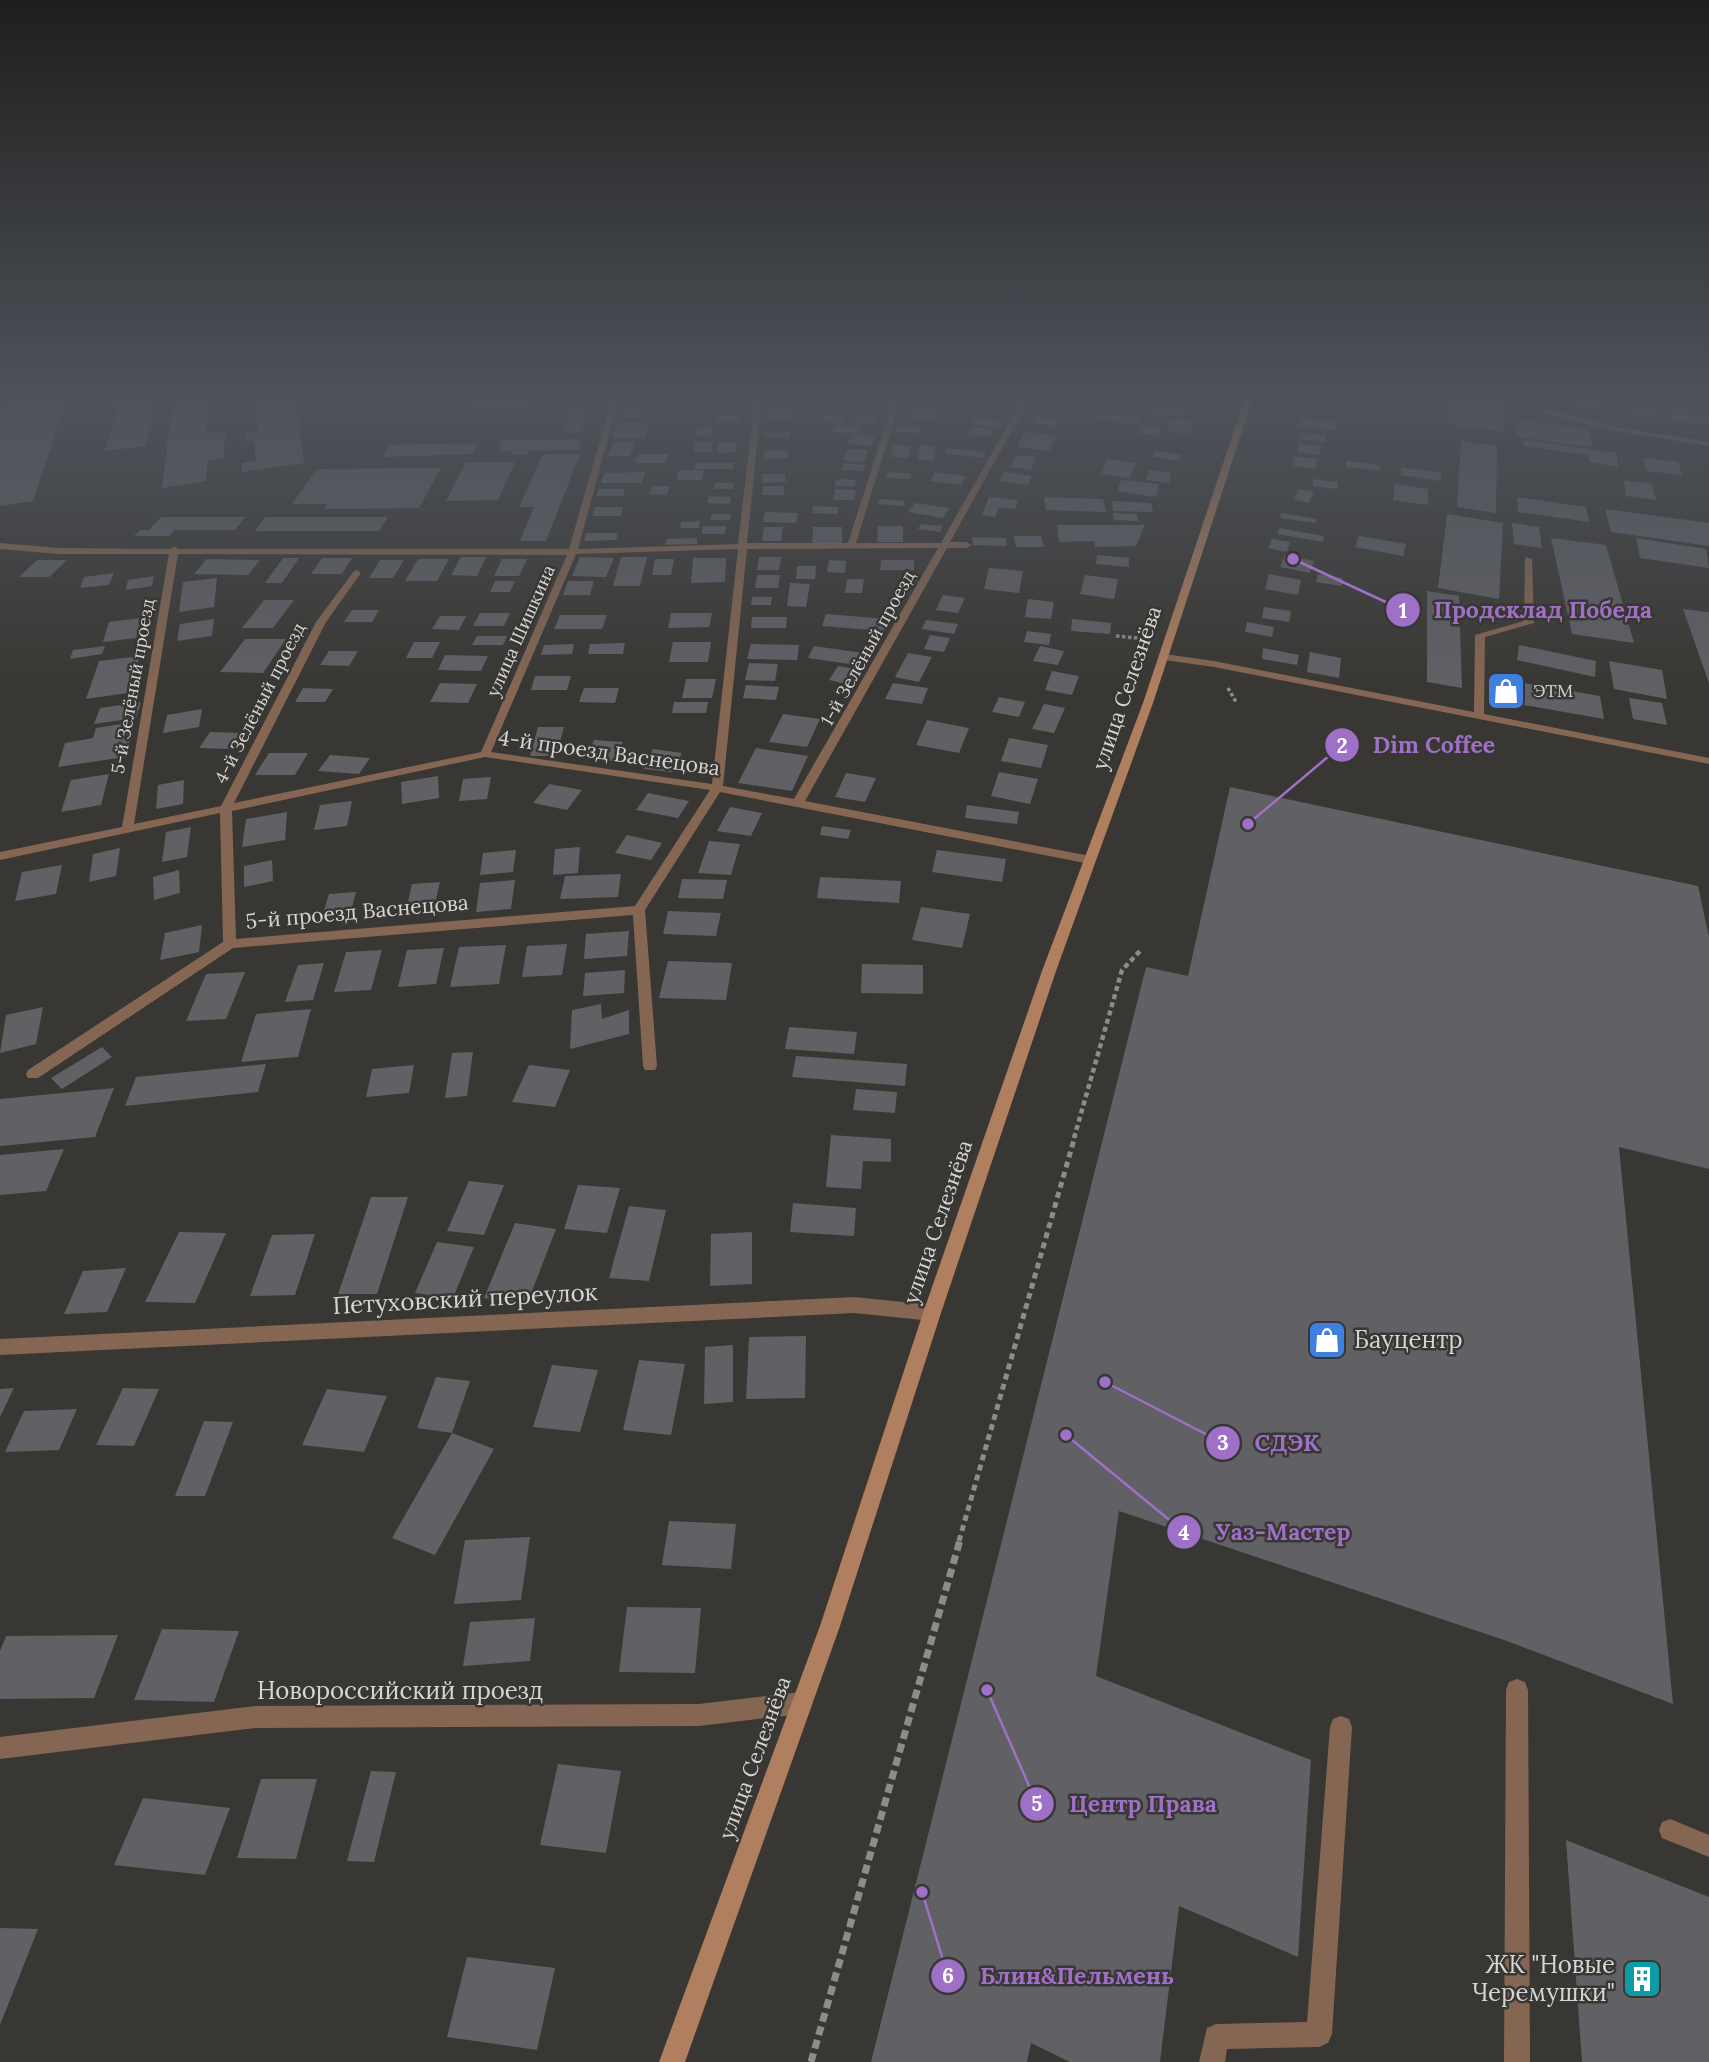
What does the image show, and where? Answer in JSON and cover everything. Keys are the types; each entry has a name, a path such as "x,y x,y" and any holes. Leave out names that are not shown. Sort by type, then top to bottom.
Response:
{"street":[{"name":"улица Шишкина","path":"485,754 573,552 589,494"},
{"path":"650,1066 639,910 717,788 748,494"},
{"path":"851,546 867,494"},
{"name":"1-й Зелёный проезд","path":"797,804 973,494"},
{"name":"улица Селезнёва","path":"672,2062 830,1626 932,1313 1049,971 1164,657 1217,494"},
{"path":"0,546 58,551 573,552 742,546 967,545"},
{"name":"5-й Зелёный проезд","path":"127,829 174,550"},
{"path":"1479,716 1480,635 1529,623 1528,559"},
{"name":"4-й Зелёный проезд","path":"230,944 226,807 321,622 357,573"},
{"path":"1164,657 1214,664 1709,761"},
{"name":"4-й проезд Васнецова","path":"0,856 485,754 717,788 1090,860"},
{"name":"5-й проезд Васнецова","path":"33,1074 230,944 639,910"},
{"name":"Петуховский переулок","path":"0,1347 854,1305 932,1313"},
{"path":"1517,1690 1517,2062"},
{"name":"Новороссийский проезд","path":"0,1748 255,1717 699,1715 801,1703"},
{"path":"1212,2062 1216,2037 1319,2034 1341,1727"},
{"path":"1670,1830 1709,1846"}],"path":[{"path":"811,2062 1122,970 1140,951"}],"building":[{"path":"0,494 35,494 33,501 0,506"},
{"path":"299,494 427,494 419,508 324,509 328,504 292,504"},
{"path":"449,494 501,494 498,500 446,501"},
{"path":"525,494 564,494 546,541 520,541 534,507 519,507"},
{"path":"597,494 624,494 623,496"},
{"path":"834,494 855,494 854,500 833,500"},
{"path":"1297,494 1313,494 1309,503 1294,500"},
{"path":"1394,494 1428,494 1428,505 1393,500"},
{"path":"1458,494 1496,494 1496,513 1457,507"},
{"path":"1655,494 1656,500 1626,496"},
{"path":"709,496 731,497 730,504 707,503"},
{"path":"989,497 1018,500 1015,509 999,507 995,517 982,515"},
{"path":"1044,497 1103,499 1106,512 1046,510"},
{"path":"1517,497 1586,507 1589,522 1518,512"},
{"path":"880,499 905,501 904,506 878,504"},
{"path":"1112,501 1151,503 1153,512 1113,511"},
{"path":"915,503 949,508 943,518 908,512"},
{"path":"813,506 838,507 837,514 812,513"},
{"path":"595,507 623,507 621,516 592,516"},
{"path":"1605,509 1709,523 1709,546 1611,532"},
{"path":"765,512 798,513 796,523 763,522"},
{"path":"1113,513 1137,514 1138,521 1114,520"},
{"path":"1281,513 1317,519 1316,523 1280,518"},
{"path":"712,514 731,514 730,520 710,520"},
{"path":"1447,514 1503,523 1499,599 1438,588"},
{"path":"161,517 245,517 235,530 174,530 169,536 134,536 140,530 149,530"},
{"path":"265,517 388,517 379,531 255,531"},
{"path":"700,521 699,528 680,528 681,522"},
{"path":"1512,523 1539,527 1542,548 1514,544"},
{"path":"921,524 942,526 940,532 918,529"},
{"path":"1057,525 1145,525 1136,546 1095,547 1094,541 1059,542"},
{"path":"703,526 726,526 725,534 702,534"},
{"path":"878,526 903,526 903,542 877,542"},
{"path":"764,527 783,527 781,541 762,541"},
{"path":"813,527 842,527 842,544 812,544"},
{"path":"1279,528 1324,536 1323,542 1277,534"},
{"path":"586,533 618,533 616,540 584,541"},
{"path":"1014,536 1041,536 1044,547 1016,547"},
{"path":"1359,536 1406,544 1403,556 1355,547"},
{"path":"972,537 1006,538 1007,546 973,545"},
{"path":"697,538 697,544 665,545 667,539"},
{"path":"1551,538 1606,545 1634,643 1572,634"},
{"path":"1636,538 1706,549 1709,568 1640,558"},
{"path":"1272,539 1290,542 1287,552 1268,548"},
{"path":"1097,555 1129,558 1129,567 1096,564"},
{"path":"1285,555 1314,561 1310,573 1280,567"},
{"path":"461,557 486,557 477,576 451,575"},
{"path":"580,557 614,558 606,577 572,576"},
{"path":"621,557 647,557 640,586 613,586"},
{"path":"759,557 781,557 779,570 757,570"},
{"path":"283,558 299,558 282,583 265,583"},
{"path":"322,558 352,558 342,574 311,574"},
{"path":"693,558 726,558 725,582 691,583"},
{"path":"207,559 260,560 248,575 194,574"},
{"path":"418,559 449,559 437,581 405,581"},
{"path":"502,559 527,559 519,576 494,576"},
{"path":"655,559 674,559 671,575 652,575"},
{"path":"37,560 67,560 49,577 19,577"},
{"path":"380,560 404,560 393,578 369,578"},
{"path":"829,560 846,561 845,573 827,572"},
{"path":"881,560 914,560 914,570 880,570"},
{"path":"797,566 816,566 815,579 796,579"},
{"path":"989,568 1023,571 1019,593 984,589"},
{"path":"114,573 109,585 80,588 84,577"},
{"path":"1269,574 1301,580 1298,595 1265,589"},
{"path":"1318,574 1343,578 1342,586 1316,582"},
{"path":"757,575 780,575 778,588 755,588"},
{"path":"1085,575 1118,579 1114,599 1080,594"},
{"path":"154,576 152,586 126,590 128,580"},
{"path":"217,578 214,607 179,612 183,582"},
{"path":"847,579 864,579 862,593 845,593"},
{"path":"495,581 515,581 510,592 490,592"},
{"path":"568,581 594,581 590,595 563,595"},
{"path":"790,583 810,584 806,607 787,606"},
{"path":"1427,591 1459,596 1462,688 1427,682"},
{"path":"943,595 965,598 958,613 936,610"},
{"path":"752,597 772,597 771,605 751,605"},
{"path":"1028,599 1054,602 1051,619 1025,617"},
{"path":"264,600 294,600 273,628 242,628"},
{"path":"1264,607 1291,611 1289,622 1262,618"},
{"path":"1683,609 1709,612 1709,683"},
{"path":"352,610 379,610 372,622 344,622"},
{"path":"480,613 510,613 504,626 473,626"},
{"path":"671,613 712,613 709,627 668,628"},
{"path":"826,614 887,619 884,631 822,626"},
{"path":"560,615 607,615 602,629 554,629"},
{"path":"440,616 466,616 459,630 432,629"},
{"path":"752,617 787,617 786,628 751,628"},
{"path":"141,618 136,638 103,642 109,622"},
{"path":"214,619 212,636 177,641 180,624"},
{"path":"1072,619 1111,623 1110,634 1071,631"},
{"path":"926,620 958,624 954,634 922,629"},
{"path":"1247,622 1274,627 1272,637 1245,632"},
{"path":"1027,631 1051,634 1049,645 1024,642"},
{"path":"930,635 950,638 944,652 924,649"},
{"path":"477,636 507,636 503,645 472,645"},
{"path":"245,639 286,639 263,673 220,672"},
{"path":"414,642 440,642 432,658 406,658"},
{"path":"673,642 711,642 708,662 669,662"},
{"path":"625,643 623,654 588,654 590,644"},
{"path":"574,644 572,654 541,655 544,645"},
{"path":"751,644 799,645 797,660 747,659"},
{"path":"1519,645 1596,661 1595,677 1517,660"},
{"path":"105,646 102,654 70,659 73,650"},
{"path":"814,646 863,653 857,665 808,658"},
{"path":"1040,646 1064,651 1058,665 1033,661"},
{"path":"1263,648 1299,655 1297,665 1262,659"},
{"path":"329,651 358,651 349,666 320,665"},
{"path":"1310,652 1341,658 1339,678 1307,672"},
{"path":"908,653 932,657 919,682 895,677"},
{"path":"445,655 488,656 481,671 438,670"},
{"path":"140,656 128,693 86,699 99,661"},
{"path":"1609,661 1662,670 1667,699 1614,689"},
{"path":"749,663 778,664 775,681 745,680"},
{"path":"838,666 861,670 852,685 829,680"},
{"path":"1052,671 1079,676 1072,695 1045,690"},
{"path":"535,676 571,676 567,690 531,690"},
{"path":"1494,678 1600,696 1604,719 1495,700"},
{"path":"686,679 716,679 712,698 682,698"},
{"path":"440,683 477,684 468,703 430,702"},
{"path":"893,683 928,688 922,704 885,699"},
{"path":"746,685 779,687 776,700 743,698"},
{"path":"303,688 333,689 325,702 295,702"},
{"path":"584,688 619,688 615,703 579,702"},
{"path":"999,697 1025,702 1019,717 992,712"},
{"path":"1629,698 1662,703 1667,725 1633,719"},
{"path":"141,702 136,718 94,724 100,708"},
{"path":"674,702 708,702 706,713 672,713"},
{"path":"1044,704 1065,708 1054,733 1032,729"},
{"path":"202,709 199,727 163,733 167,715"},
{"path":"783,714 820,719 807,747 769,742"},
{"path":"927,720 969,728 959,753 916,745"},
{"path":"135,722 125,757 58,767 65,743 93,738 96,728"},
{"path":"538,727 564,727 556,756 530,756"},
{"path":"210,732 240,733 229,749 199,748"},
{"path":"1009,738 1048,745 1041,768 1001,761"},
{"path":"594,740 623,742 615,761 586,759"},
{"path":"756,748 808,756 792,791 738,783"},
{"path":"653,749 682,753 672,772 644,769"},
{"path":"269,753 308,753 295,775 255,775"},
{"path":"330,755 370,758 359,774 318,771"},
{"path":"999,772 1038,779 1030,804 991,796"},
{"path":"846,773 876,778 865,802 835,797"},
{"path":"109,774 101,805 61,812 71,780"},
{"path":"438,776 439,798 402,804 401,782"},
{"path":"491,777 487,799 459,801 463,779"},
{"path":"184,780 183,804 156,809 158,785"},
{"path":"549,784 582,790 567,810 533,803"},
{"path":"1230,787 1698,886 1709,937 1709,1169 1619,1147 1673,1704 1507,1641 1119,1511 1096,1676 1311,1760 1298,1957 1179,1906 1160,2062 1070,2062 1031,2043 1027,2062 871,2062 1146,967 1188,976"},
{"path":"648,793 689,801 678,818 636,810"},
{"path":"352,801 347,826 314,830 320,805"},
{"path":"967,805 1019,812 1017,824 965,818"},
{"path":"730,807 762,813 751,836 717,831"},
{"path":"287,812 285,840 242,847 246,819"},
{"path":"822,826 851,830 848,839 820,835"},
{"path":"191,827 187,857 162,862 166,832"},
{"path":"627,835 662,843 651,860 615,853"},
{"path":"709,841 740,844 731,875 698,873"},
{"path":"580,847 578,873 553,875 555,849"},
{"path":"120,848 116,876 89,882 93,854"},
{"path":"516,850 513,872 480,875 483,853"},
{"path":"937,850 1006,859 1002,882 932,872"},
{"path":"272,860 273,881 244,887 244,866"},
{"path":"62,865 56,894 15,901 22,872"},
{"path":"179,870 180,893 154,900 153,877"},
{"path":"621,874 618,897 560,899 565,876"},
{"path":"820,877 901,881 899,903 817,898"},
{"path":"682,879 727,880 723,899 678,898"},
{"path":"515,880 511,909 476,912 480,883"},
{"path":"440,882 434,908 406,911 412,884"},
{"path":"356,892 350,915 322,917 329,894"},
{"path":"921,907 970,914 962,948 912,940"},
{"path":"668,911 721,913 716,936 663,934"},
{"path":"202,925 199,952 160,960 165,933"},
{"path":"629,931 627,956 584,959 586,934"},
{"path":"567,944 562,975 522,977 527,946"},
{"path":"506,945 499,984 450,987 459,947"},
{"path":"444,948 436,984 398,987 407,950"},
{"path":"382,950 371,990 334,992 346,952"},
{"path":"668,961 732,963 726,1000 659,998"},
{"path":"324,963 313,1000 285,1002 298,965"},
{"path":"862,964 923,965 923,994 861,993"},
{"path":"625,970 624,993 583,996 585,973"},
{"path":"245,972 226,1019 186,1021 206,974"},
{"path":"601,1004 602,1019 629,1010 629,1034 570,1049 572,1010"},
{"path":"43,1007 36,1044 0,1053 6,1015"},
{"path":"311,1009 298,1057 241,1062 256,1014"},
{"path":"789,1027 857,1032 854,1054 785,1049"},
{"path":"102,1047 112,1057 62,1089 51,1078"},
{"path":"473,1052 467,1096 445,1098 452,1053"},
{"path":"796,1056 907,1064 905,1086 792,1077"},
{"path":"266,1064 258,1092 125,1106 136,1077"},
{"path":"414,1065 409,1093 366,1097 372,1069"},
{"path":"529,1065 570,1070 555,1107 512,1102"},
{"path":"114,1088 95,1137 0,1146 0,1099"},
{"path":"856,1089 897,1092 895,1113 853,1110"},
{"path":"831,1135 891,1139 891,1162 863,1161 861,1189 826,1187"},
{"path":"64,1149 46,1191 0,1195 0,1155"},
{"path":"469,1181 504,1185 484,1235 447,1231"},
{"path":"578,1185 620,1188 607,1233 564,1229"},
{"path":"371,1197 408,1197 377,1294 338,1294"},
{"path":"793,1203 856,1208 854,1236 790,1232"},
{"path":"629,1206 666,1210 649,1281 609,1278"},
{"path":"515,1223 556,1229 527,1304 484,1298"},
{"path":"179,1232 226,1233 195,1303 145,1302"},
{"path":"752,1232 752,1284 710,1286 711,1234"},
{"path":"315,1234 295,1295 250,1296 272,1235"},
{"path":"437,1242 474,1247 453,1298 415,1293"},
{"path":"126,1268 107,1312 64,1314 83,1271"},
{"path":"806,1336 805,1398 746,1399 749,1337"},
{"path":"733,1345 733,1402 704,1404 705,1347"},
{"path":"639,1360 685,1364 671,1435 623,1430"},
{"path":"552,1365 598,1370 580,1432 533,1427"},
{"path":"436,1377 470,1381 452,1433 417,1428"},
{"path":"14,1388 0,1417 0,1389"},
{"path":"123,1388 159,1389 134,1446 96,1445"},
{"path":"327,1389 387,1396 364,1452 302,1445"},
{"path":"77,1409 59,1450 5,1452 24,1411"},
{"path":"204,1421 233,1422 205,1496 175,1496"},
{"path":"452,1433 494,1449 435,1555 392,1538"},
{"path":"669,1521 736,1524 731,1569 662,1565"},
{"path":"530,1537 521,1600 454,1604 465,1540"},
{"path":"627,1607 701,1608 695,1673 619,1672"},
{"path":"535,1618 530,1661 463,1666 470,1622"},
{"path":"162,1629 239,1631 214,1702 134,1700"},
{"path":"118,1635 94,1698 0,1699 0,1651 6,1636"},
{"path":"558,1764 621,1771 606,1853 540,1845"},
{"path":"371,1771 396,1772 374,1862 347,1861"},
{"path":"261,1779 317,1779 296,1859 237,1858"},
{"path":"143,1798 230,1808 205,1875 114,1865"},
{"name":"ЖК \"Новые Черемушки\"","path":"1566,1840 1709,1897 1709,2062 1582,2062"},
{"path":"0,1928 38,1929 0,2025"},
{"path":"467,1957 555,1968 537,2050 447,2037"}],"place":[{"name":"Продсклад Победа","path":"1293,559"},
{"name":"ЭТМ","path":"1506,691"},
{"name":"Dim Coffee","path":"1248,824"},
{"name":"Бауцентр","path":"1327,1340"},
{"name":"СДЭК","path":"1105,1382"},
{"name":"Уаз-Мастер","path":"1066,1435"},
{"name":"Центр Права","path":"987,1690"},
{"name":"Блин&Пельмень","path":"922,1892"},
{"name":"ЖК \"Новые Черемушки\"","path":"1642,1979"}]}
